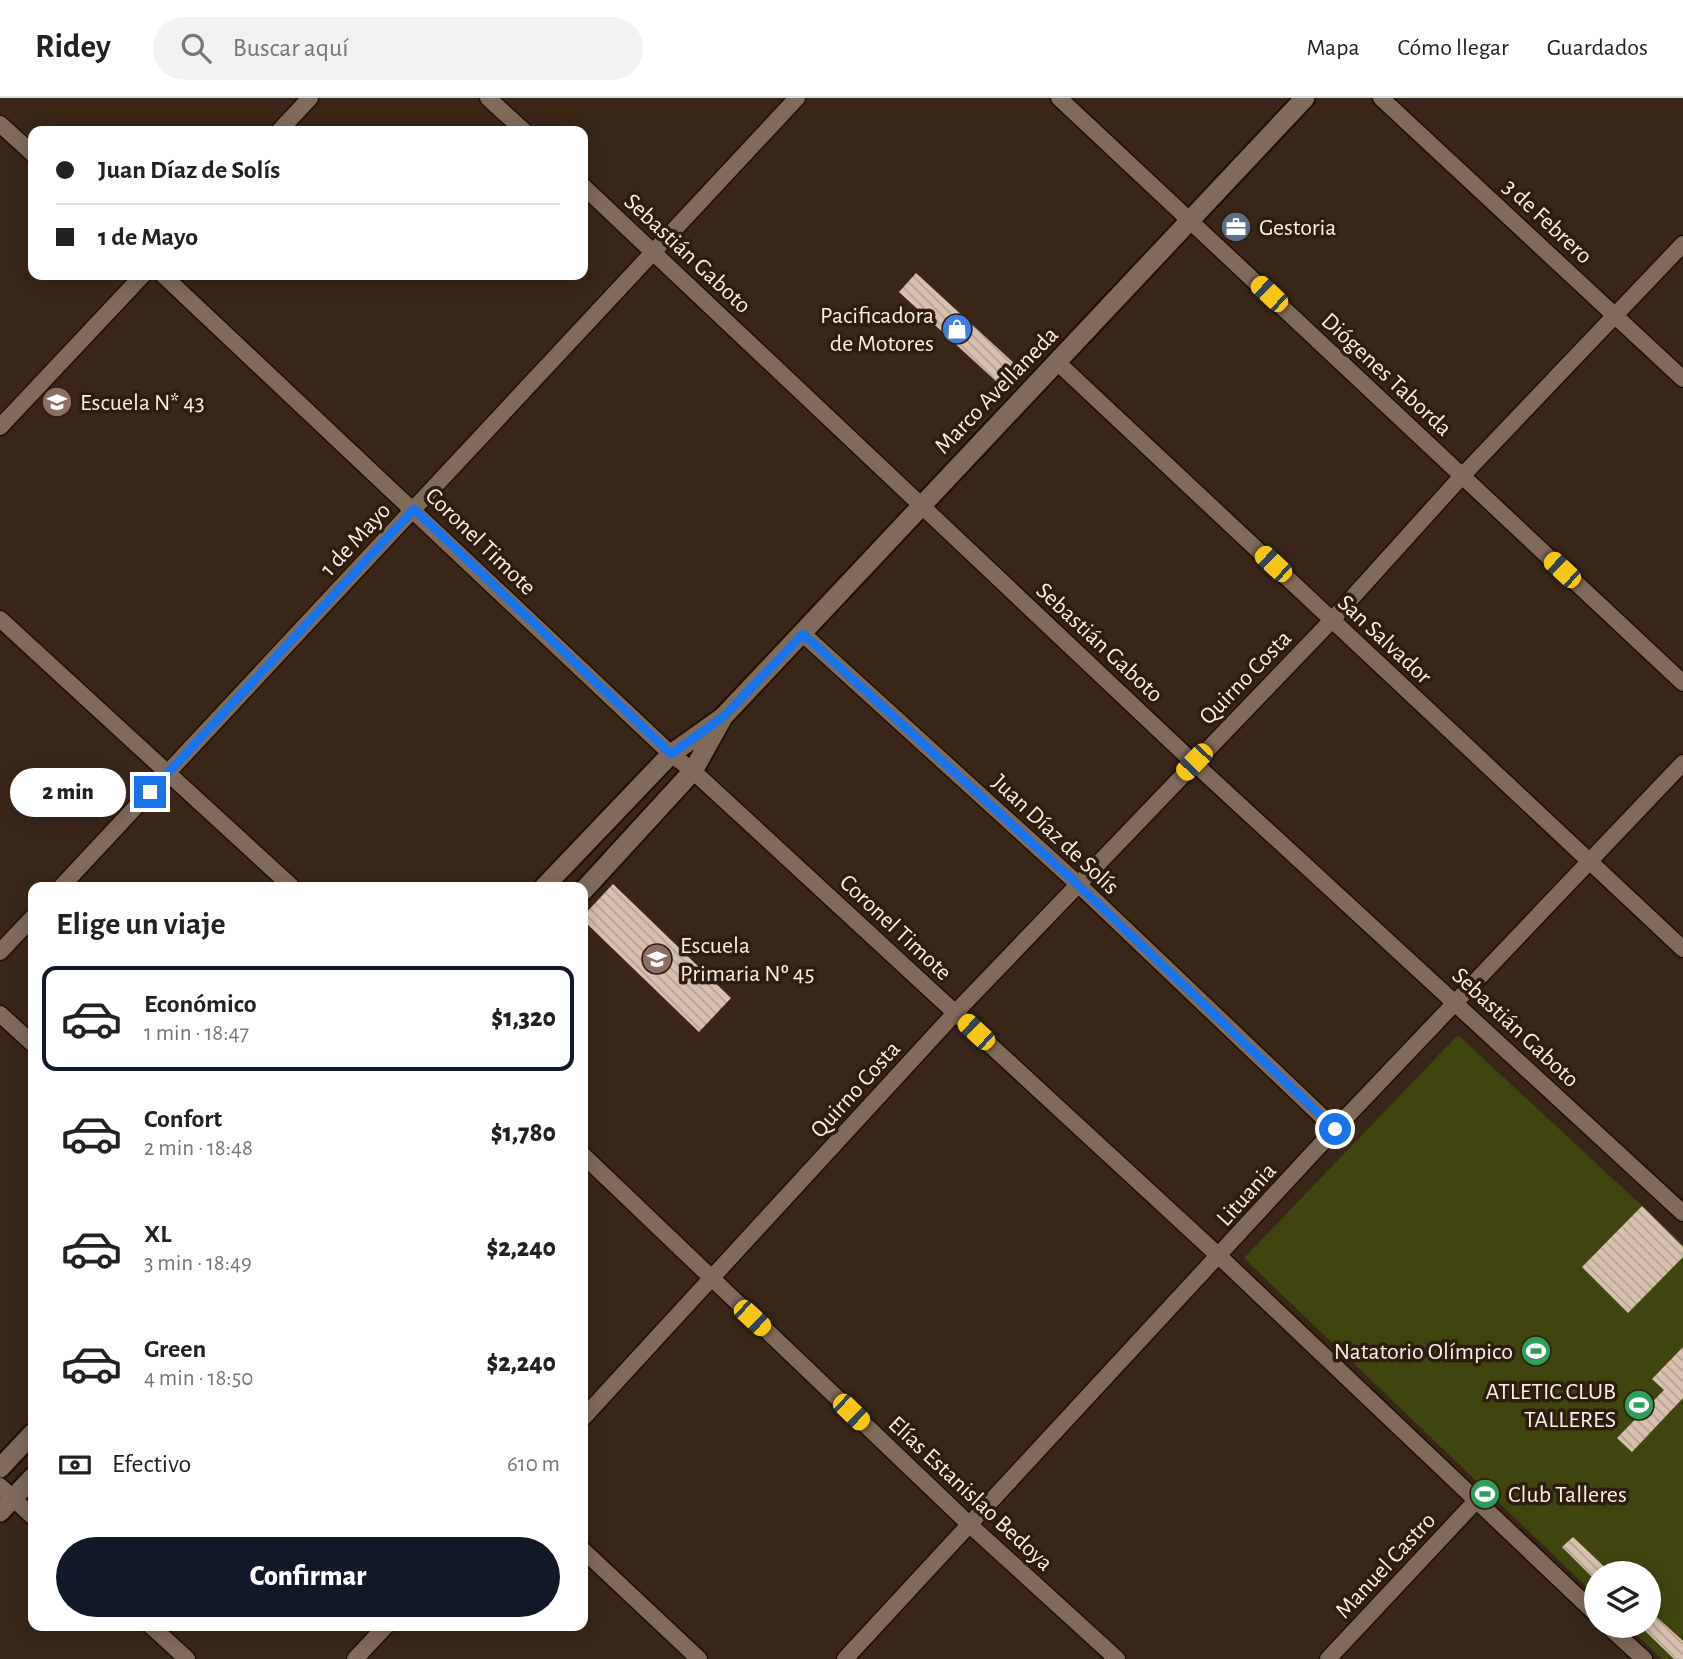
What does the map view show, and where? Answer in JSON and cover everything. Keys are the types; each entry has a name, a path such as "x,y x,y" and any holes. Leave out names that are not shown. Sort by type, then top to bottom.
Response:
{"street":[{"path":"284,126 310,98"},
{"path":"488,98 519,126"},
{"name":"1 de Mayo","path":"66,882 797,98"},
{"name":"Diógenes Taborda","path":"1059,98 1683,683"},
{"name":"Marco Avellaneda","path":"549,882 671,754 723,717 1305,98"},
{"name":"3 de Febrero","path":"1381,98 1683,379"},
{"path":"0,124 28,149"},
{"name":"Sebastián Gaboto","path":"588,191 1194,762 1683,1213"},
{"name":"Quirno Costa","path":"588,1413 955,1013 1332,620 1462,476 1683,244"},
{"path":"0,427 138,280"},
{"name":"Coronel Timote","path":"168,280 671,754 693,771 1220,1257 1584,1603"},
{"name":"San Salvador","path":"1056,361 1683,949"},
{"path":"0,619 287,882"},
{"name":"Juan Díaz de Solís","path":"803,634 1077,884 1335,1129"},
{"name":"Marco Avellaneda","path":"588,886 693,771 723,717"},
{"name":"Lituania","path":"845,1659 1220,1257 1335,1129 1683,763"},
{"path":"0,952 28,922"},
{"path":"0,1014 28,1039"},
{"name":"Elías Estanislao Bedoya","path":"588,1160 970,1525 1117,1659"},
{"path":"0,1468 28,1438"},
{"path":"28,1481 4,1499 28,1514"},
{"name":"Manuel Castro","path":"1328,1659 1475,1502"},
{"path":"588,1555 699,1659"},
{"path":"156,1631 187,1659"},
{"path":"355,1659 381,1631"},
{"path":"1621,1638 1644,1659"}],"green space":[{"path":"1458,1035 1683,1244 1683,1659 1662,1659 1640,1638 1661,1638 1661,1561 1584,1561 1584,1584 1244,1258"}],"building":[{"name":"Pacificadora de Motores","path":"916,273 1016,365 999,384 899,292"},
{"name":"Escuela Primaria Nº 45","path":"613,884 731,998 699,1032 588,925 588,911"},
{"path":"1642,1206 1683,1247 1683,1257 1628,1313 1582,1267"},
{"path":"1683,1347 1683,1398 1632,1452 1617,1438 1664,1390 1652,1379"},
{"path":"1573,1537 1598,1561 1584,1561 1584,1569 1562,1547"},
{"path":"1661,1621 1683,1641 1683,1659 1674,1659 1652,1638 1661,1638"}],"place":[{"name":"Gestoria","path":"1236,227"},
{"name":"Pacificadora de Motores","path":"957,329"},
{"name":"Escuela N* 43","path":"57,402"},
{"name":"Escuela Primaria Nº 45","path":"657,959"},
{"name":"Natatorio Olímpico","path":"1536,1351"},
{"name":"ATLETIC CLUB TALLERES","path":"1639,1405"},
{"name":"Club Talleres","path":"1485,1494"}],"route":[{"path":"150,792 414,509 671,754 684,742 723,717 803,634 1077,884 1335,1129"}]}
